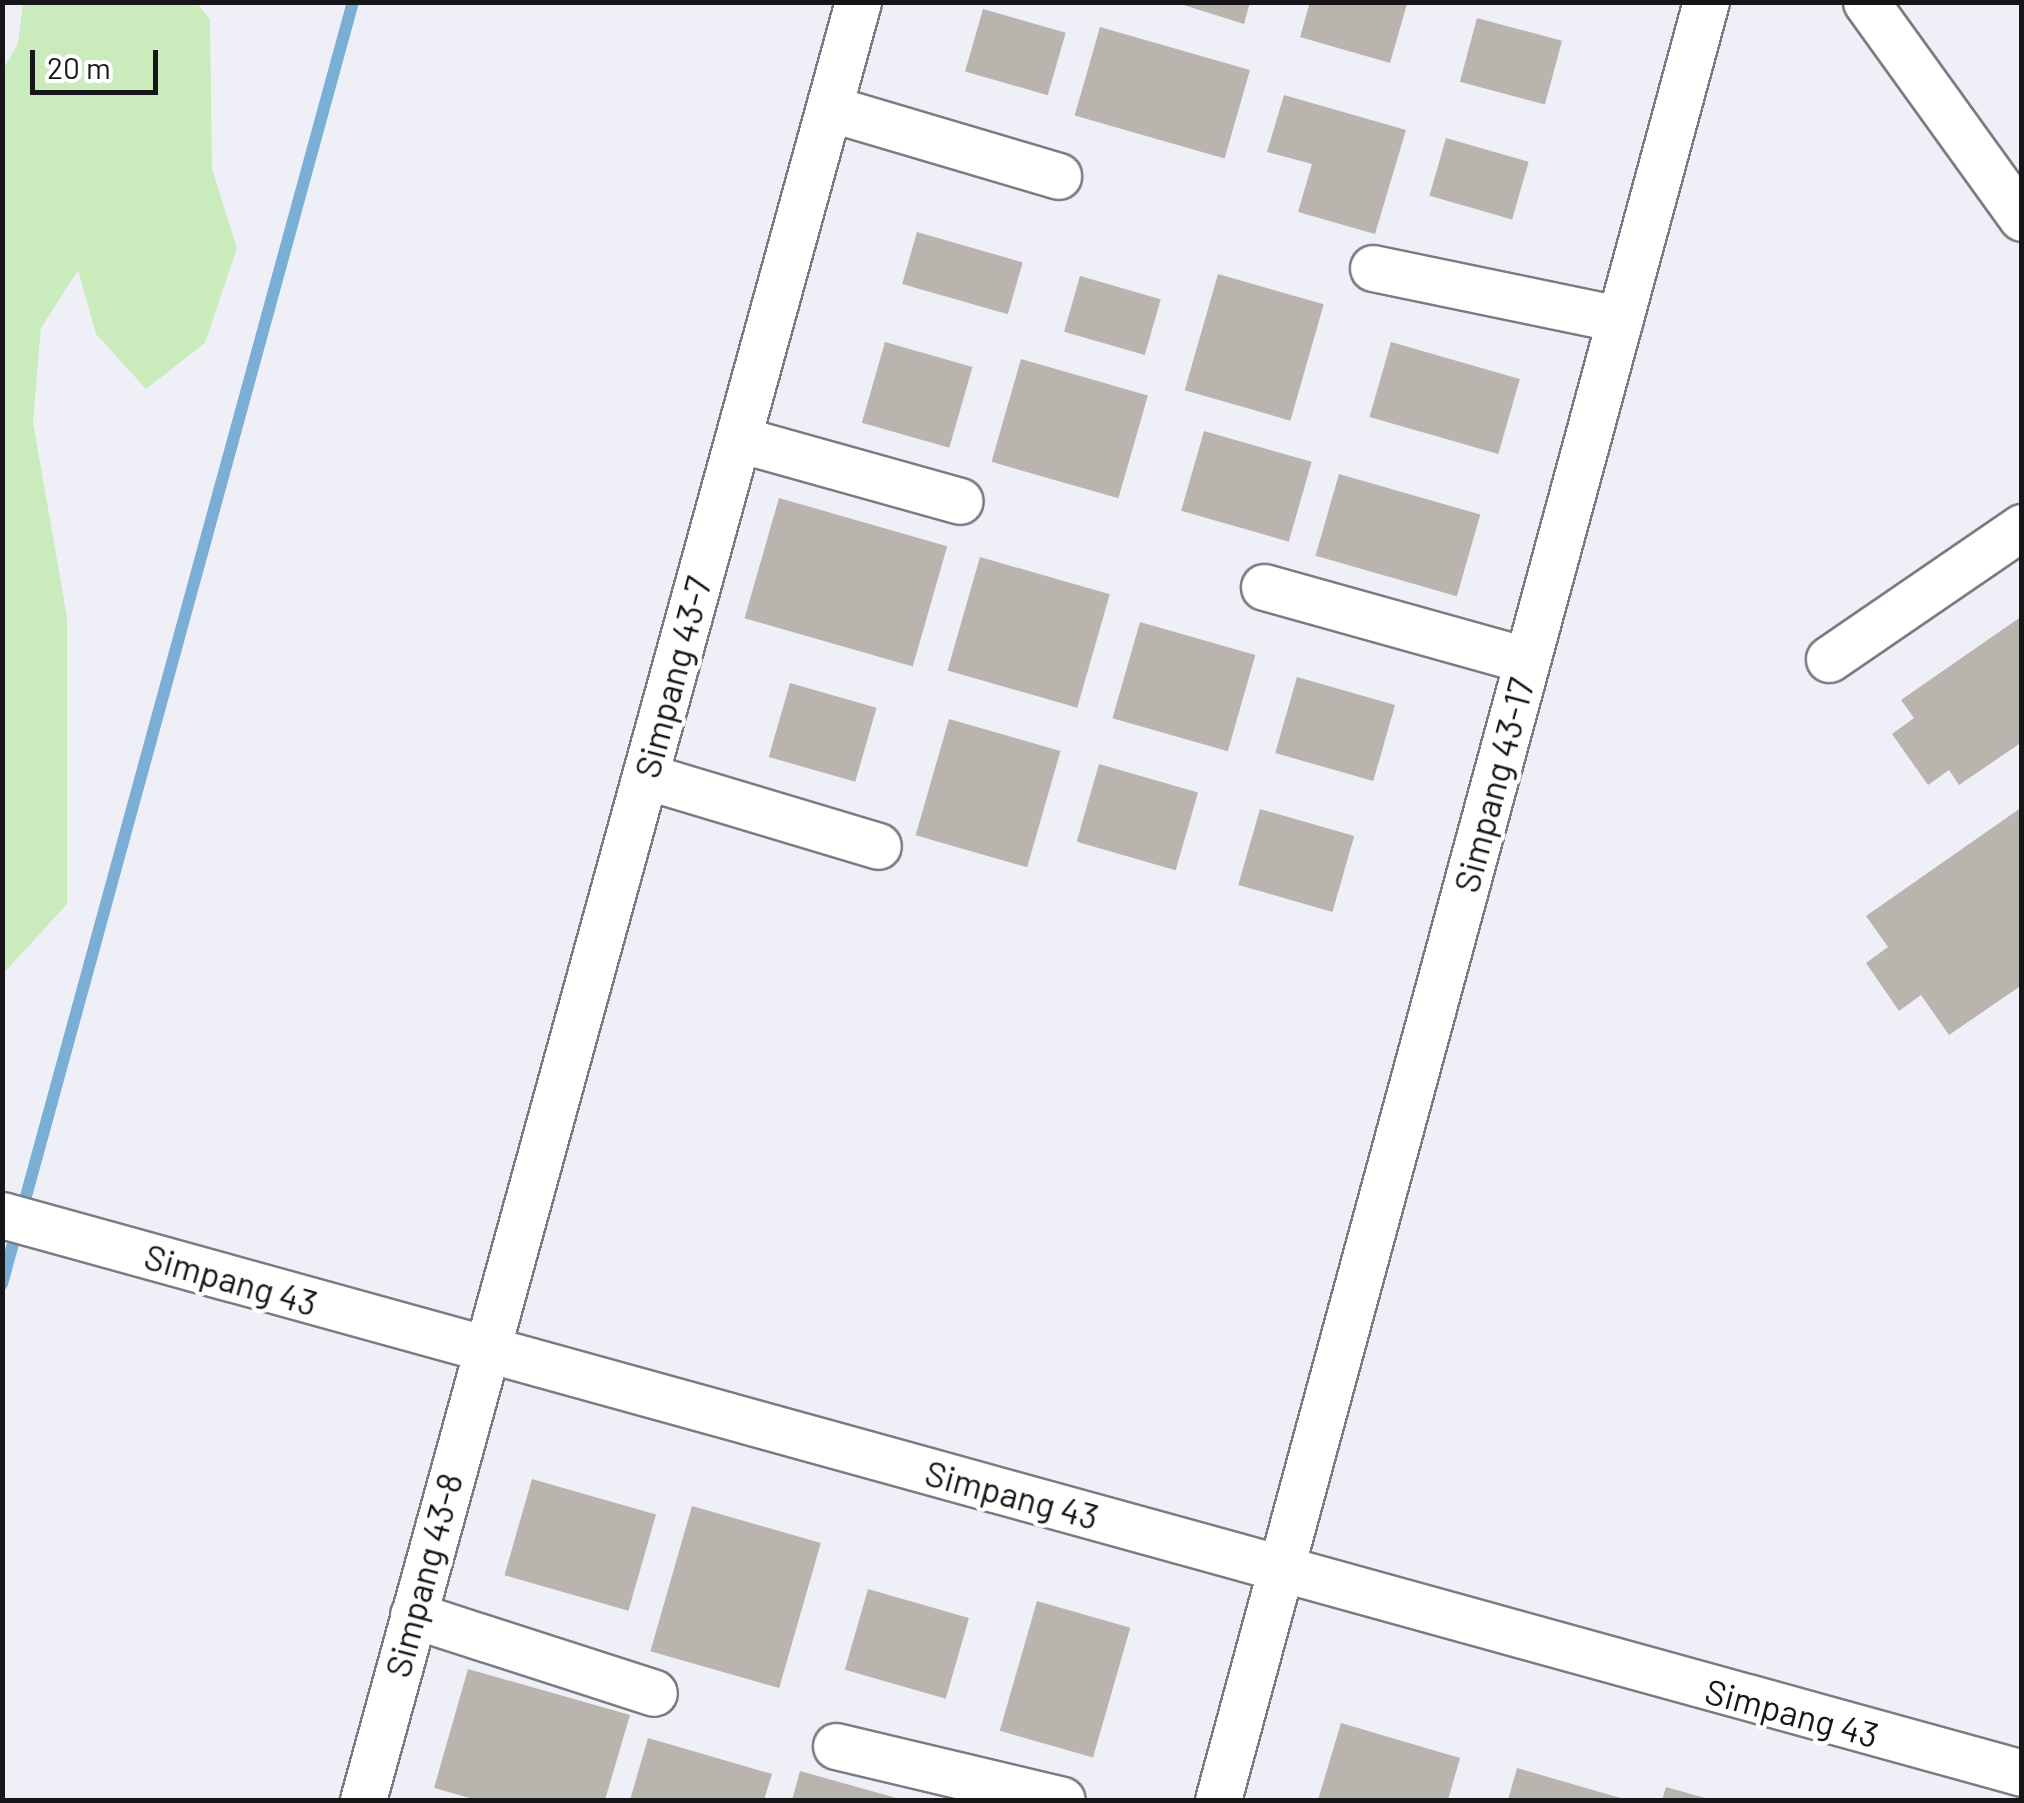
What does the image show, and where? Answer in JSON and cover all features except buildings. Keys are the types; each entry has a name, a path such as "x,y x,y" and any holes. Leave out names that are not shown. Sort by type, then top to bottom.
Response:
{"street":[{"name":"Simpang 43-7","path":"483,1350 858,2"},
{"name":"Simpang 43-17","path":"1218,1800 1706,2"},
{"path":"1866,2 2022,218"},
{"path":"829,108 1058,176"},
{"path":"1372,268 1620,319"},
{"path":"738,439 960,501"},
{"path":"1829,659 2022,527"},
{"path":"1264,587 1526,660"},
{"path":"645,776 878,846"},
{"name":"Simpang 43","path":"2,1215 2022,1773"},
{"name":"Simpang 43-8","path":"363,1800 483,1350"},
{"path":"413,1615 654,1693"},
{"path":"836,1746 1062,1800"}],"green space":[{"path":"23,3 197,3 210,19 212,169 237,248 205,343 146,389 96,334 78,270 41,328 33,422 67,617 67,904 3,974 2,72 18,43"}],"waterway":[{"path":"2,1284 353,2"}]}
